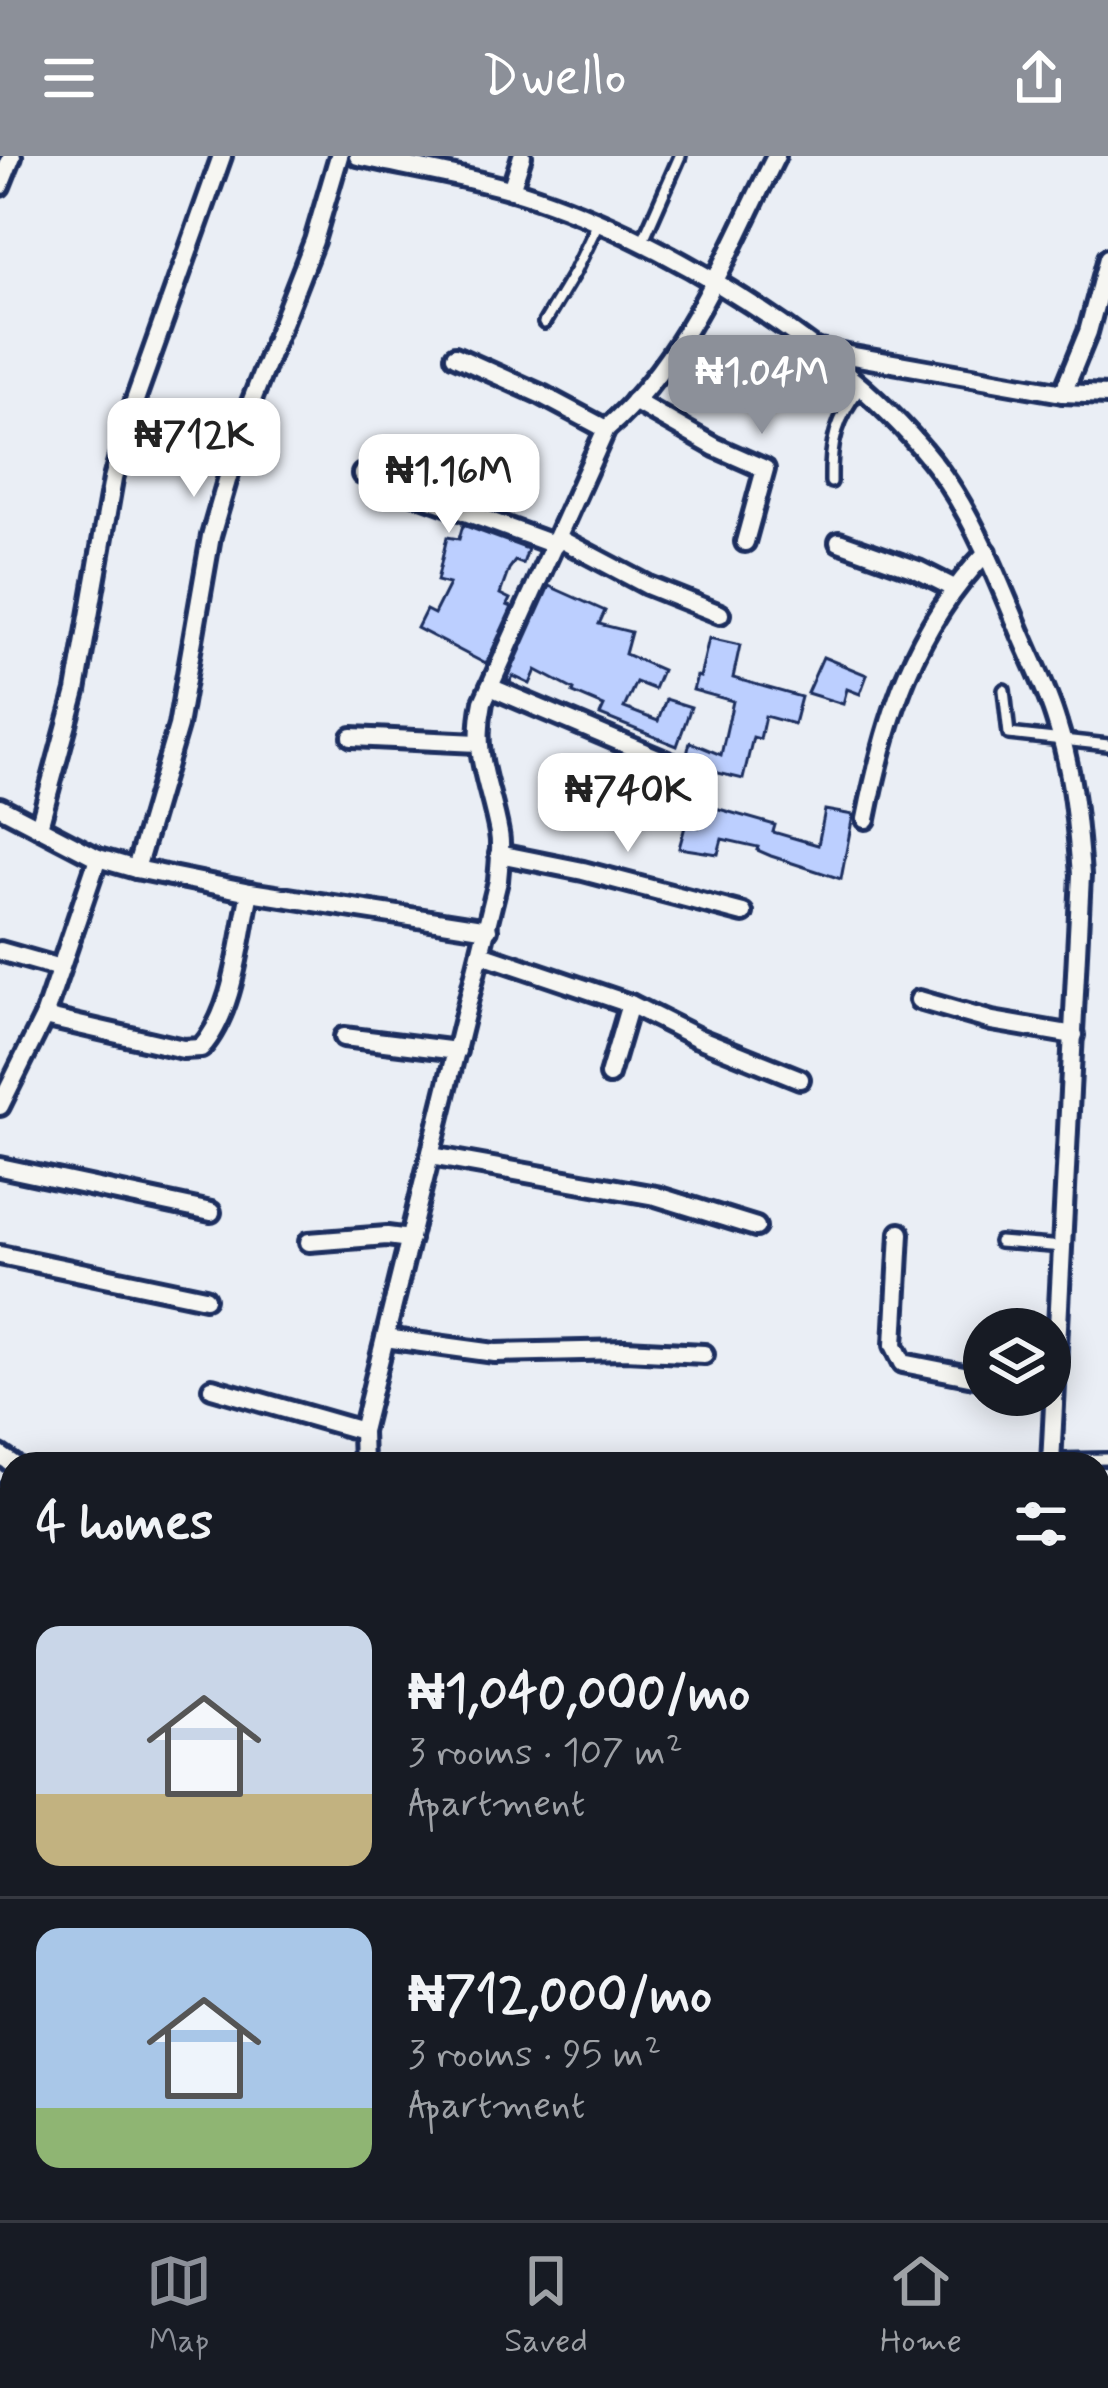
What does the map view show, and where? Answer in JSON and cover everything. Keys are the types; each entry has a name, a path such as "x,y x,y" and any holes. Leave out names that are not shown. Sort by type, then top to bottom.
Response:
{"street":[{"path":"0,186 12,156"},
{"path":"39,827 76,691 112,478 222,156"},
{"path":"136,869 178,726 211,536 245,418 314,241 339,156"},
{"path":"358,156 511,190 643,240 818,350 905,431 946,481 986,552 1061,739 1076,798 1081,875 1059,1308"},
{"path":"511,190 521,156"},
{"path":"363,1452 362,1431 488,929 500,838 479,760 483,702 606,429 634,401 717,283 776,156"},
{"path":"1063,393 1088,332 1108,258"},
{"path":"818,350 1063,393 1108,395"},
{"path":"455,356 542,394 606,429"},
{"path":"634,401 765,469 745,542"},
{"path":"362,474 556,542 720,614"},
{"path":"839,542 952,587"},
{"path":"866,819 878,755 903,677 952,587 986,552"},
{"path":"490,688 672,764"},
{"path":"352,737 478,743"},
{"path":"0,807 98,858 136,869 488,929"},
{"path":"500,854 743,913"},
{"path":"0,1106 44,1017 98,858"},
{"path":"44,1017 183,1049 201,1048 212,1036 225,1002 250,892"},
{"path":"0,951 60,968"},
{"path":"482,954 630,1004 698,1038 800,1079"},
{"path":"919,1000 992,1021 1074,1035"},
{"path":"609,1075 630,1004"},
{"path":"344,1037 458,1051"},
{"path":"431,1156 639,1192 756,1227"},
{"path":"0,1167 212,1212"},
{"path":"900,1233 894,1345 898,1356 903,1363 963,1375"},
{"path":"309,1242 410,1239"},
{"path":"0,1256 205,1298"},
{"path":"385,1338 495,1353 626,1350 704,1354"},
{"path":"212,1388 362,1431"},
{"path":"1051,1452 1052,1416"}],"lane":[{"path":"643,240 680,156"},
{"path":"544,323 598,223"},
{"path":"831,482 830,443 843,410 861,387"},
{"path":"1004,690 1009,734 1108,745"},
{"path":"999,1242 1064,1247"}],"building":[{"path":"463,525 528,549 523,564 515,561 509,569 500,594 510,599 507,605 512,607 486,664 417,628 426,610 434,614 449,584 437,581 447,537 459,539"},
{"path":"549,586 605,611 599,624 631,632 625,654 662,670 654,689 636,682 624,708 658,721 666,699 691,707 677,746 600,715 604,706 536,670 530,684 513,676 507,680"},
{"path":"709,638 740,645 733,678 801,697 794,724 765,716 760,739 753,737 743,779 706,770 702,779 683,771 690,742 721,755 733,701 693,690"},
{"path":"823,657 867,675 860,694 847,689 843,704 807,693"},
{"path":"705,805 775,825 773,832 818,845 825,810 853,815 841,879 771,856 758,847 722,839 718,854 679,848 686,823 699,827"}]}
